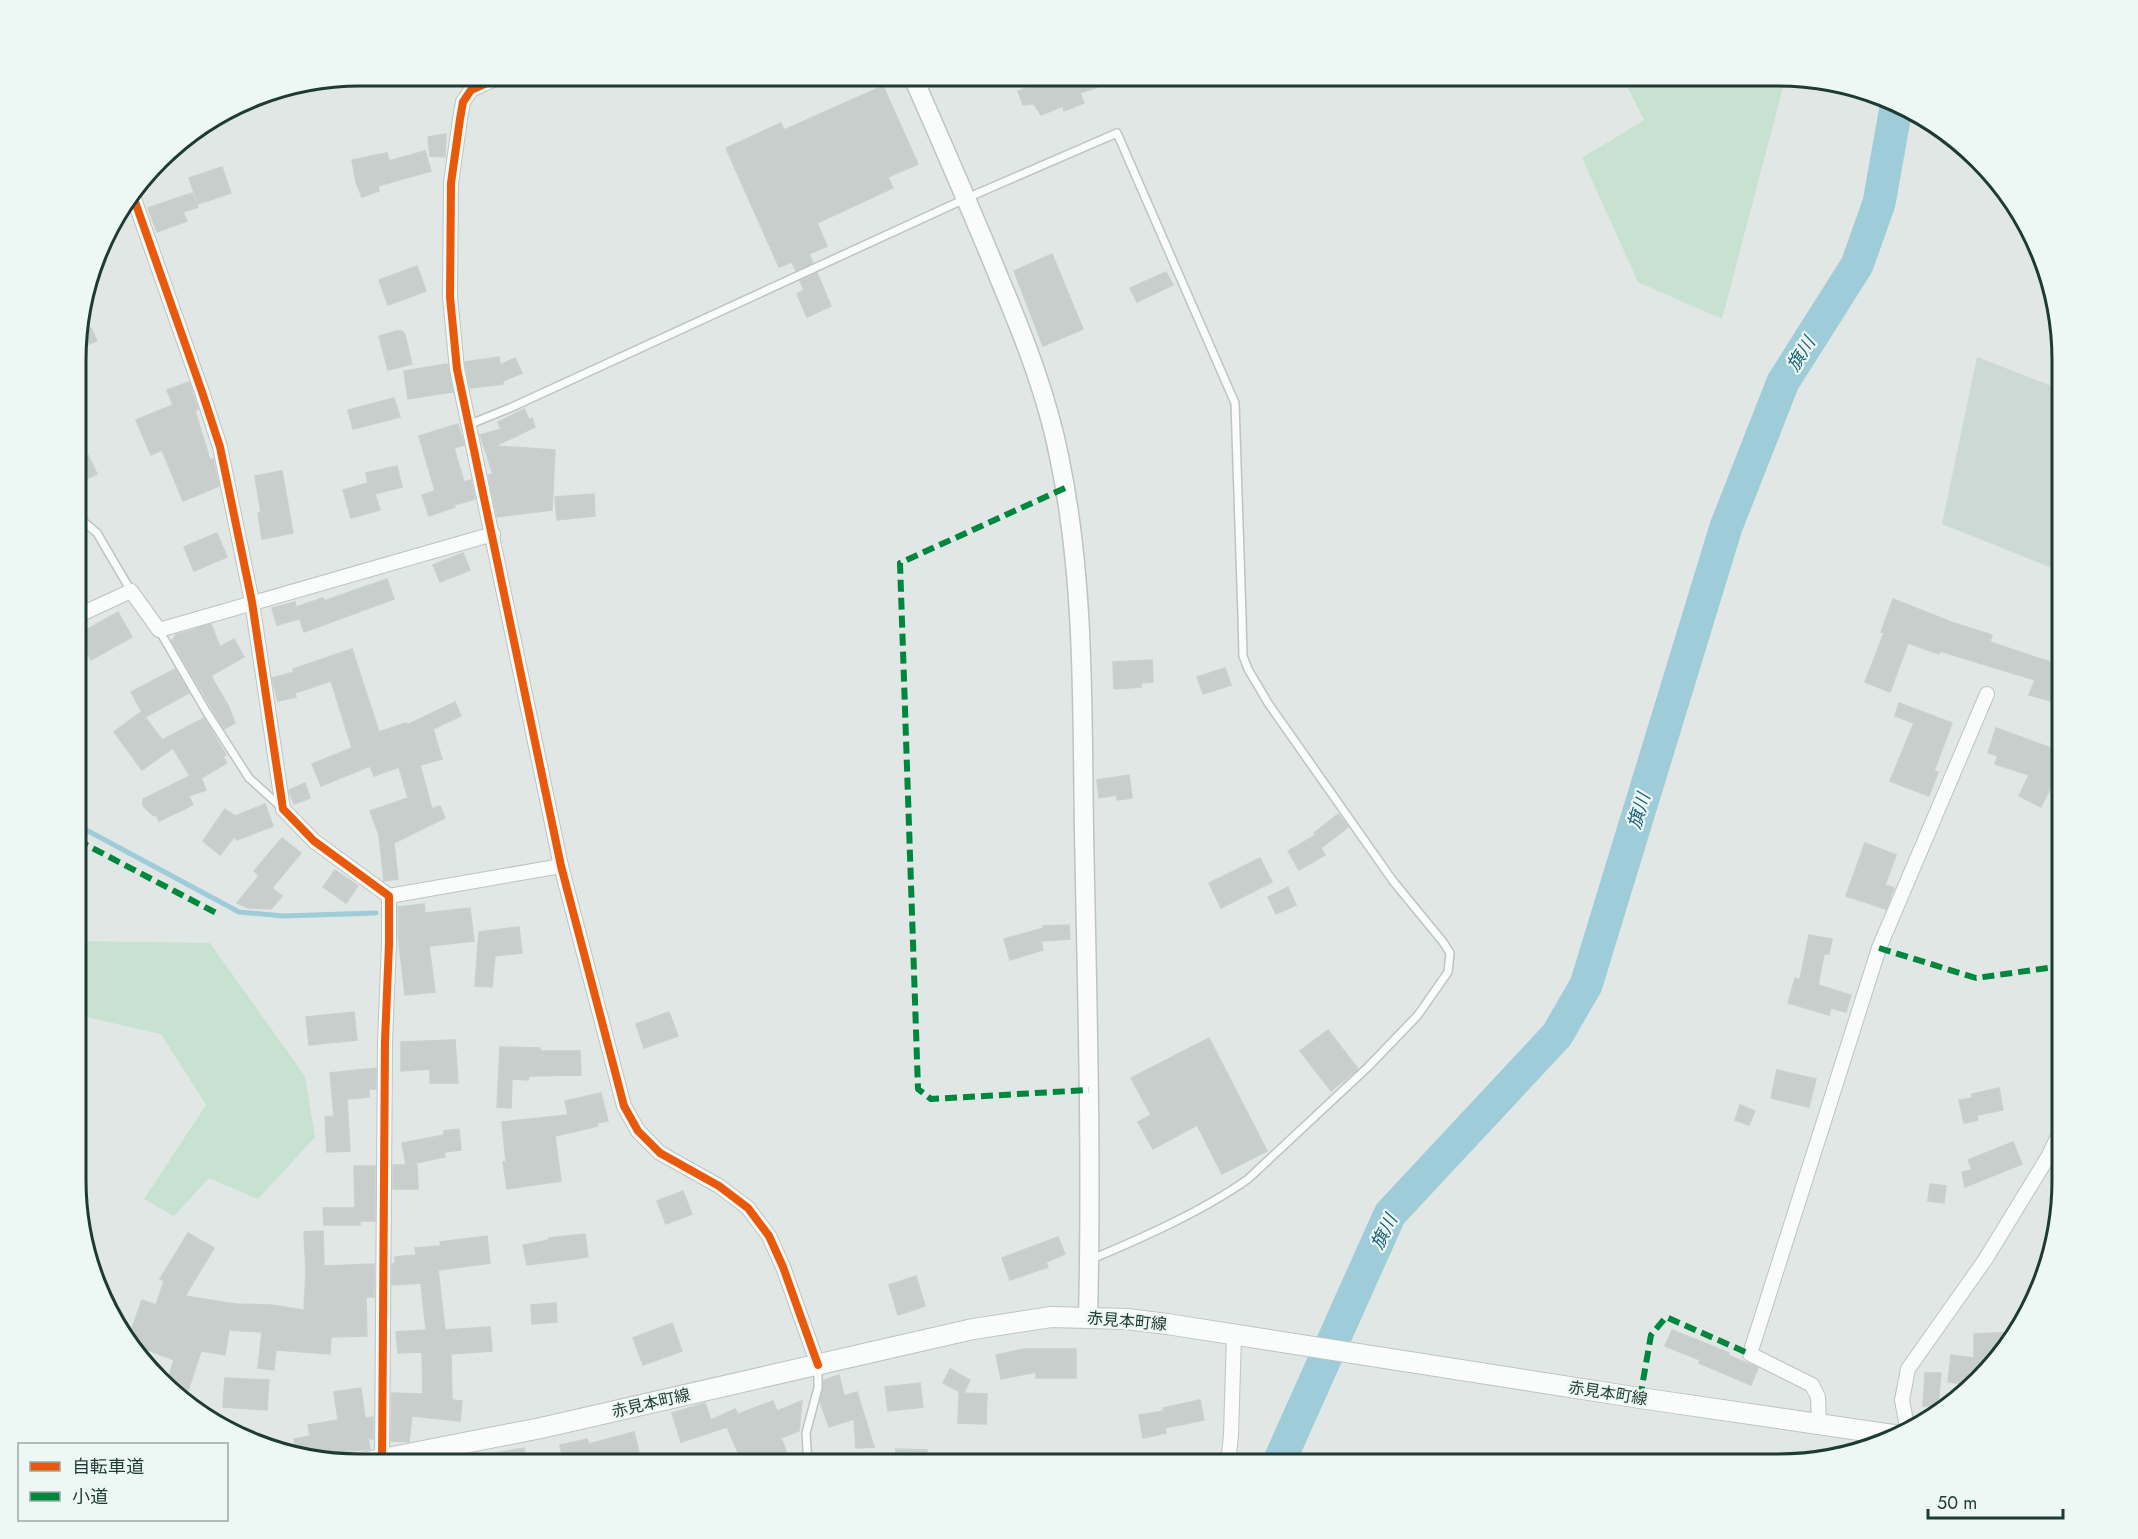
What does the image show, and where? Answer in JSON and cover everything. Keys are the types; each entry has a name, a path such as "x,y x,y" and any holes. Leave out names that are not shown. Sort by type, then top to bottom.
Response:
{"main road":[{"name":"赤見本町線","path":"419,1454 973,1329 1051,1317 1127,1319 1882,1434"}],"street":[{"path":"482,85 471,90 463,102 452,183 450,297 457,369 561,866 624,1106 638,1131 660,1153 718,1186 748,1208 769,1236 783,1267 818,1365"},
{"path":"916,85 967,198 1025,340 1059,453 1070,515 1082,670 1088,1031 1088,1317"},
{"path":"135,202 220,447 252,602 283,808 314,841 389,896 561,866"},
{"path":"86,612 131,591 159,630 493,534"},
{"path":"1819,1425 1818,1397 1812,1385 1750,1354 1879,948 1987,694"},
{"path":"382,1454 385,1041 389,896"},
{"path":"1906,1422 1902,1400 1908,1369 1985,1260 2052,1149"},
{"path":"1229,1454 1234,1335"}],"lane":[{"path":"467,85 471,90"},
{"path":"468,425 967,198 1117,133 1235,403 1241,643 1248,669 1268,703 1393,881 1450,953 1448,972 1418,1015 1368,1067 1248,1179 1228,1193 1128,1244 1089,1260"},
{"path":"86,524 97,533 131,591"},
{"path":"159,630 206,711 249,778 283,808"},
{"path":"807,1454 806,1433 818,1388 818,1365"}],"shaded area":[{"path":"1977,357 2052,386 2052,568 1942,524"}],"green space":[{"path":"1626,85 1784,85 1722,319 1638,282 1582,158 1644,120"},
{"path":"86,941 210,943 305,1076 315,1137 258,1199 209,1178 174,1216 144,1199 206,1105 161,1034 86,1017"}],"building":[{"path":"1033,85 1097,85 1098,87 1080,93 1084,103 1064,111 1063,106 1041,115 1034,104 1023,105 1018,91"},
{"path":"883,86 918,164 888,177 893,188 817,223 827,246 809,254 813,263 796,271 792,262 779,267 726,148 781,123 784,130"},
{"path":"446,134 445,157 430,156 428,137"},
{"path":"425,151 431,171 378,186 379,191 362,197 356,182 352,160 387,153 389,161"},
{"path":"222,167 231,193 198,204 189,178"},
{"path":"192,193 198,207 183,212 187,221 157,232 148,208"},
{"path":"1052,254 1083,329 1043,346 1014,271"},
{"path":"417,266 426,291 388,305 379,280"},
{"path":"1166,272 1173,285 1137,302 1130,288"},
{"path":"817,273 831,306 807,317 797,294 804,290 800,281"},
{"path":"91,328 97,341 86,345 86,341 87,330"},
{"path":"402,331 405,335 412,364 388,370 379,336"},
{"path":"499,357 500,365 515,358 522,373 503,381 503,384 470,388 465,362"},
{"path":"446,364 453,392 408,399 404,371"},
{"path":"189,382 198,409 195,411 210,460 213,459 219,486 183,501 162,450 151,455 136,420 173,405 167,390"},
{"path":"394,398 400,417 353,429 348,410"},
{"path":"524,409 529,419 532,418 535,427 495,446 555,450 552,510 497,517 488,475 493,474 480,435 501,429 498,422"},
{"path":"458,424 464,445 454,448 464,482 471,480 475,499 429,516 422,495 435,491 419,436"},
{"path":"88,455 97,474 86,479 86,456"},
{"path":"397,466 402,487 375,494 380,510 351,518 343,490 368,483 366,473"},
{"path":"282,471 293,533 262,539 258,513 261,513 255,476"},
{"path":"594,494 595,516 557,520 555,497"},
{"path":"217,533 227,557 194,571 184,547"},
{"path":"463,553 470,570 440,582 433,565"},
{"path":"387,579 394,599 304,632 296,607 323,598 324,601"},
{"path":"1893,599 1992,635 1990,642 2052,663 2052,701 2029,695 2035,680 1940,651 1939,654 1908,643 1890,692 1865,682 1884,633 1881,632"},
{"path":"295,602 299,619 277,625 272,608"},
{"path":"118,612 132,637 91,660 86,651 86,630"},
{"path":"211,624 220,647 234,639 244,657 212,675 235,723 224,729 172,641 176,635"},
{"path":"352,649 379,732 406,723 407,725 455,702 461,716 433,729 442,759 420,765 432,809 440,806 445,818 394,843 398,879 384,881 379,835 370,811 408,798 399,767 374,776 370,766 321,786 312,764 352,748 331,681 295,693 296,697 278,701 272,678 294,672 293,669"},
{"path":"1152,660 1153,682 1141,683 1141,687 1114,689 1113,662"},
{"path":"1225,668 1231,685 1203,694 1197,677"},
{"path":"175,669 189,693 145,717 162,740 204,718 226,755 223,757 227,763 201,778 206,790 189,796 193,805 159,821 157,816 143,806 143,799 190,776 173,748 142,770 114,732 141,712 144,716 131,692"},
{"path":"1899,703 1952,723 1934,771 1938,772 1929,796 1890,781 1914,723 1895,716"},
{"path":"1996,728 2052,748 2052,785 2041,807 2019,796 2029,775 1995,764 1998,756 1988,753"},
{"path":"1129,775 1132,798 1117,800 1117,795 1099,798 1097,780"},
{"path":"305,783 310,798 294,804 289,790"},
{"path":"265,804 273,826 237,840 234,837 220,855 203,841 225,809 235,816"},
{"path":"1338,814 1348,827 1321,848 1325,855 1299,870 1288,851 1316,835 1314,833"},
{"path":"282,838 301,853 272,888 282,896 271,909 248,908 237,903 259,876 254,871"},
{"path":"1865,843 1896,855 1885,885 1894,888 1886,909 1846,896"},
{"path":"1260,858 1272,882 1221,908 1209,883"},
{"path":"335,870 358,886 346,903 323,887"},
{"path":"1288,887 1296,905 1276,914 1268,897"},
{"path":"424,904 425,913 470,908 474,941 429,946 435,992 405,995 398,935 398,907"},
{"path":"1069,925 1070,939 1041,941 1043,950 1010,960 1004,939 1044,928 1043,926"},
{"path":"519,927 522,953 495,956 492,987 475,986 479,932"},
{"path":"1809,935 1832,939 1829,954 1824,954 1818,985 1851,995 1846,1012 1831,1008 1829,1015 1788,1003 1795,978 1800,979"},
{"path":"354,1012 357,1040 309,1045 306,1017"},
{"path":"669,1012 678,1036 644,1048 636,1024"},
{"path":"1328,1030 1358,1069 1331,1091 1300,1051"},
{"path":"1209,1038 1267,1151 1222,1174 1197,1125 1153,1149 1138,1122 1151,1115 1131,1078"},
{"path":"455,1040 458,1083 430,1083 430,1069 401,1071 401,1042"},
{"path":"500,1047 540,1048 540,1051 580,1051 581,1075 529,1076 528,1080 512,1079 511,1108 497,1107"},
{"path":"376,1068 376,1089 369,1089 369,1097 347,1099 350,1151 327,1152 325,1117 334,1116 330,1073"},
{"path":"1777,1070 1816,1079 1809,1107 1771,1098"},
{"path":"1999,1088 2003,1110 1977,1115 1978,1120 1964,1123 1959,1100 1972,1098 1972,1094"},
{"path":"601,1093 608,1121 597,1123 598,1126 555,1136 561,1181 507,1189 503,1162 506,1162 502,1122 568,1115 565,1101"},
{"path":"1740,1105 1755,1111 1749,1125 1735,1120"},
{"path":"459,1129 461,1150 444,1152 445,1157 406,1165 402,1143 444,1135 444,1131"},
{"path":"2013,1142 2022,1164 1965,1187 1962,1172 1972,1170 1968,1160"},
{"path":"393,1165 417,1165 418,1189 393,1189"},
{"path":"354,1166 375,1166 375,1221 360,1221 360,1225 324,1225 323,1208 355,1208"},
{"path":"1930,1184 1946,1186 1944,1203 1928,1201"},
{"path":"683,1191 692,1214 666,1224 657,1201"},
{"path":"323,1231 324,1266 374,1264 374,1297 366,1297 367,1336 331,1337 330,1354 276,1350 274,1370 258,1368 262,1332 229,1330 225,1355 201,1351 187,1393 169,1376 174,1360 144,1348 131,1331 142,1300 156,1305 164,1281 160,1279 188,1233 214,1248 185,1296 235,1304 271,1305 304,1310 306,1271 304,1232"},
{"path":"585,1234 588,1257 527,1265 523,1245 549,1240 549,1238"},
{"path":"487,1236 490,1263 438,1270 445,1330 490,1327 492,1351 451,1354 452,1400 462,1401 460,1421 412,1416 409,1442 391,1441 392,1393 423,1394 422,1352 398,1353 396,1332 426,1330 421,1283 392,1285 392,1264 395,1263 395,1257 416,1255 415,1248 441,1246 440,1242"},
{"path":"1058,1237 1065,1254 1046,1262 1048,1267 1010,1280 1002,1258"},
{"path":"916,1276 925,1306 898,1315 889,1285"},
{"path":"556,1303 557,1322 532,1324 531,1305"},
{"path":"672,1323 682,1351 643,1365 633,1338"},
{"path":"1672,1330 1729,1353 1728,1355 1758,1368 1751,1385 1665,1346"},
{"path":"2006,1332 1994,1348 1991,1348 1991,1353 1985,1360 1962,1383 1948,1382 1951,1355 1974,1358 1974,1334"},
{"path":"1024,1349 1076,1349 1076,1378 1036,1378 1036,1372 1001,1379 996,1355"},
{"path":"950,1369 970,1380 964,1393 987,1394 986,1424 958,1423 959,1393 962,1393 943,1383"},
{"path":"1925,1373 1941,1373 1938,1402 1932,1407 1923,1406"},
{"path":"839,1375 844,1396 857,1392 874,1447 856,1448 854,1419 829,1427 820,1401 824,1380"},
{"path":"225,1378 269,1380 267,1410 223,1407"},
{"path":"920,1383 923,1407 888,1411 885,1387"},
{"path":"361,1388 365,1418 373,1417 373,1439 368,1438 370,1449 336,1452 295,1446 294,1439 310,1436 308,1425 338,1420 334,1392"},
{"path":"1200,1400 1204,1420 1165,1428 1166,1433 1143,1438 1139,1415 1164,1411 1163,1408"},
{"path":"773,1401 777,1411 802,1401 799,1431 781,1438 787,1454 739,1454 727,1427 681,1442 672,1413 705,1403 711,1420 735,1409 738,1414"},
{"path":"634,1432 639,1452 632,1454 562,1454 560,1445 587,1439 589,1444"},
{"path":"524,1448 525,1454 490,1454"},
{"path":"896,1449 927,1450 927,1454 896,1454"}],"waterway":[{"name":"旗川","path":"1282,1454 1390,1214 1557,1035 1586,985 1726,527 1783,382 1857,265 1879,203 1895,112"},
{"path":"86,830 239,912 283,916 376,913"}],"marked path":[{"path":"1065,488 900,563 918,1089 931,1099 1089,1090"},
{"path":"86,845 220,915"},
{"path":"1879,948 1976,978 2052,967"},
{"path":"1640,1398 1651,1335 1666,1317 1750,1354"}],"cycle path":[{"path":"482,85 471,90 463,102 451,183 450,297 457,369 561,866 624,1106 638,1131 660,1153 719,1186 748,1208 769,1236 783,1267 818,1365"},
{"path":"135,202 220,447 252,602 283,809 314,841 389,896 385,1041 382,1454"}]}
